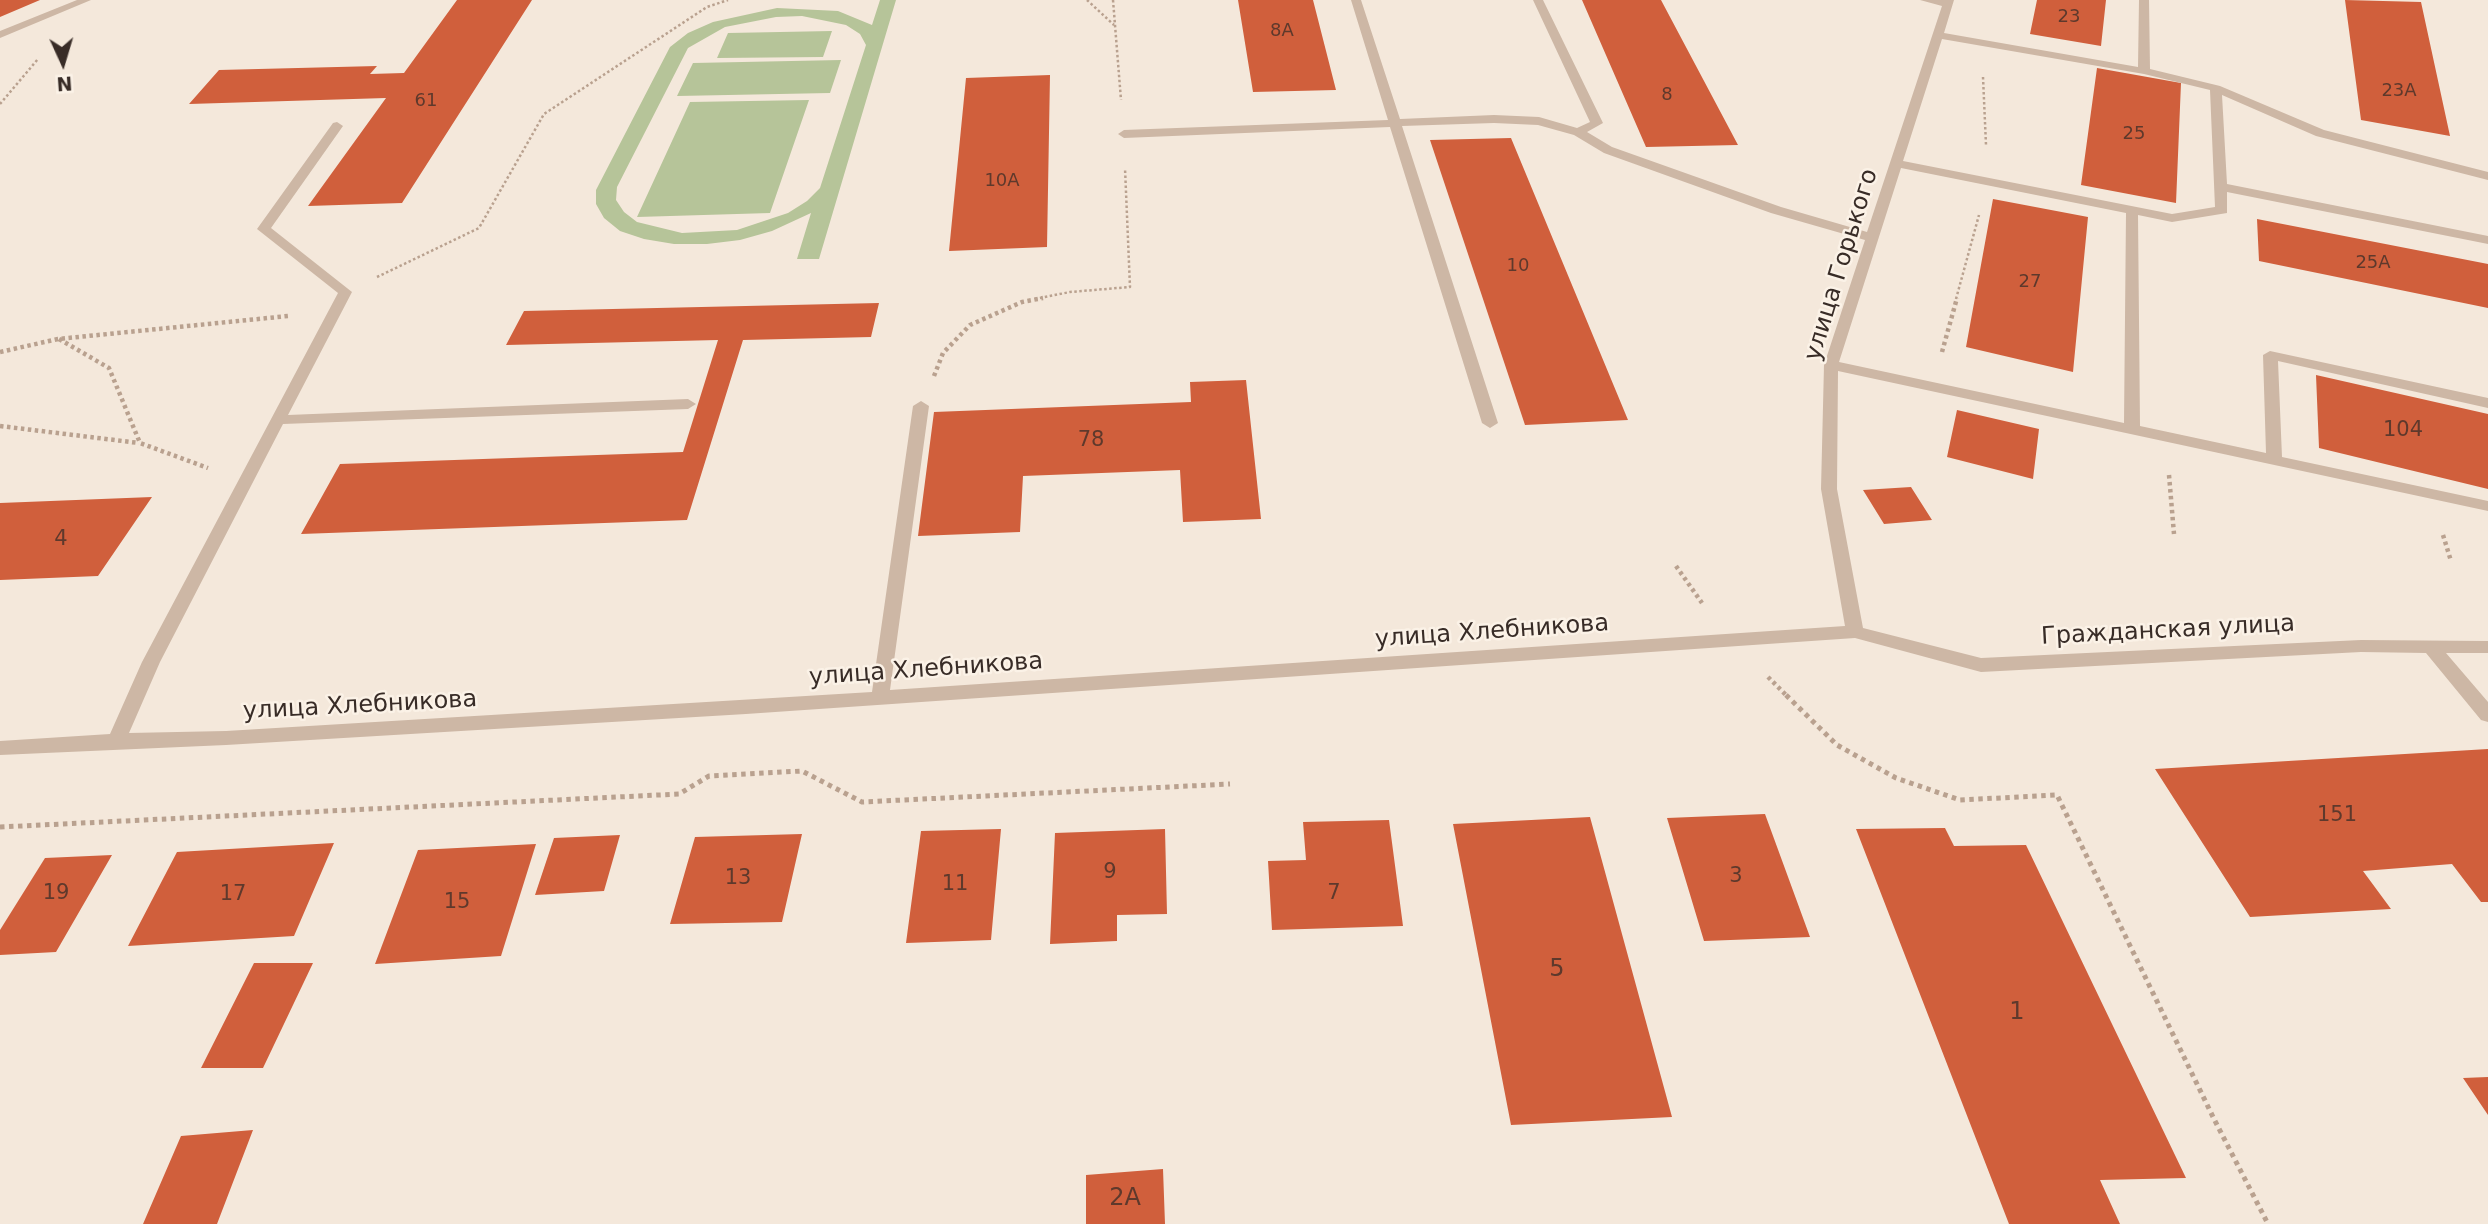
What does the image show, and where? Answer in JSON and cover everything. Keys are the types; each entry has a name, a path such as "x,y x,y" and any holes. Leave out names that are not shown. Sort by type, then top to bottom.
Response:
{"street":[{"path":"0,35 86,0"},
{"path":"1356,0 1490,423"},
{"path":"1538,0 1597,123 1578,132"},
{"path":"1926,0 1948,2"},
{"path":"2144,0 2144,71"},
{"name":"улица Горького","path":"1855,632 1829,489 1831,365 1948,2"},
{"path":"1938,35 2144,71 2216,88 2320,133 2488,176"},
{"path":"1896,163 2172,218 2222,210 2216,88"},
{"path":"1124,134 1494,119 1539,121 1578,132 1608,150 1776,210 1872,239"},
{"path":"116,741 151,662 345,292 264,229 337,126"},
{"path":"2221,187 2488,240"},
{"path":"2132,430 2133,210"},
{"path":"2274,460 2270,355 2488,403"},
{"path":"1831,365 2488,506"},
{"path":"277,420 688,404"},
{"path":"880,698 921,406"},
{"name":"улица Хлебникова","path":"0,748 226,738 880,698 1855,632"},
{"name":"Гражданская улица","path":"1855,632 1981,665 2361,646 2488,647"},
{"path":"2430,646 2488,715"}],"path":[{"path":"706,7 709,0"},
{"path":"345,292 479,228 544,114 706,7 728,0"},
{"path":"1087,0 1115,25"},
{"path":"921,406 943,354 970,325 1022,302 1070,292 1130,287 1124,134 1113,0"},
{"path":"0,352 58,338 334,312"},
{"path":"58,338 109,368 140,443"},
{"path":"0,426 140,443 245,481"},
{"path":"2166,438 2174,534"},
{"path":"1675,566 1729,640 1837,745 1896,778 1960,800 2057,795 2208,1107 2268,1224"},
{"path":"0,827 679,794 709,776 802,771 862,802 1230,784"}],"green space":[{"path":"880,0 896,0 819,259 797,259 811,213 772,231 740,240 707,244 674,244 644,239 620,231 604,218 596,204 596,190 670,47 688,33 713,22 777,8 838,11 872,25","holes":["802,16 846,25 860,34 866,45 820,188 807,201 788,213 737,230 682,233 637,222 624,212 616,200 617,187 688,48 725,27 776,17"]},
{"path":"832,31 823,57 717,58 728,33"},
{"path":"841,60 830,93 677,96 693,63"},
{"path":"809,100 770,213 637,217 690,102"}],"building":[{"path":"0,0 40,0 0,17"},
{"path":"457,0 532,0 402,203 308,206 386,98 189,104 219,70 377,66 370,74 404,73"},
{"path":"1238,0 1313,0 1336,90 1253,92"},
{"path":"1582,0 1661,0 1738,145 1646,147"},
{"path":"2037,0 2106,0 2101,46 2030,34"},
{"path":"2345,0 2421,2 2450,136 2361,120"},
{"path":"2097,68 2181,83 2176,203 2081,185"},
{"path":"1050,75 1047,247 949,251 966,78"},
{"path":"1511,138 1628,420 1525,425 1430,140"},
{"path":"1993,199 2088,217 2073,372 1966,347"},
{"path":"2257,219 2488,264 2488,308 2259,261"},
{"path":"879,303 871,337 743,340 687,520 301,534 340,464 683,452 718,340 506,345 524,311"},
{"path":"2316,375 2488,414 2488,489 2319,448"},
{"path":"1246,380 1261,519 1183,522 1180,470 1023,476 1020,532 918,536 934,412 1191,402 1190,382"},
{"path":"1957,410 2039,429 2033,479 1947,457"},
{"path":"1911,487 1932,520 1884,524 1863,490"},
{"path":"152,497 98,576 0,580 0,503"},
{"path":"2488,749 2488,902 2481,902 2452,864 2363,871 2391,909 2250,917 2155,769"},
{"path":"1765,814 1810,937 1704,941 1667,818"},
{"path":"1590,817 1672,1117 1511,1125 1453,824"},
{"path":"1389,820 1403,926 1272,930 1268,861 1306,860 1303,822"},
{"path":"1945,828 1954,846 2026,845 2186,1178 2100,1180 2120,1224 2009,1224 1856,829"},
{"path":"1001,829 991,940 906,943 921,831"},
{"path":"1165,829 1167,914 1117,915 1117,941 1050,944 1055,833"},
{"path":"802,834 782,922 670,924 695,837"},
{"path":"620,835 604,891 535,895 554,838"},
{"path":"334,843 294,936 128,946 177,852"},
{"path":"536,844 501,956 375,964 418,850"},
{"path":"112,855 56,952 0,955 0,930 45,858"},
{"path":"254,963 313,963 263,1068 201,1068"},
{"path":"2488,1077 2488,1115 2463,1078"},
{"path":"253,1130 217,1224 143,1224 181,1136"},
{"path":"1163,1169 1165,1224 1086,1224 1086,1175"}]}
